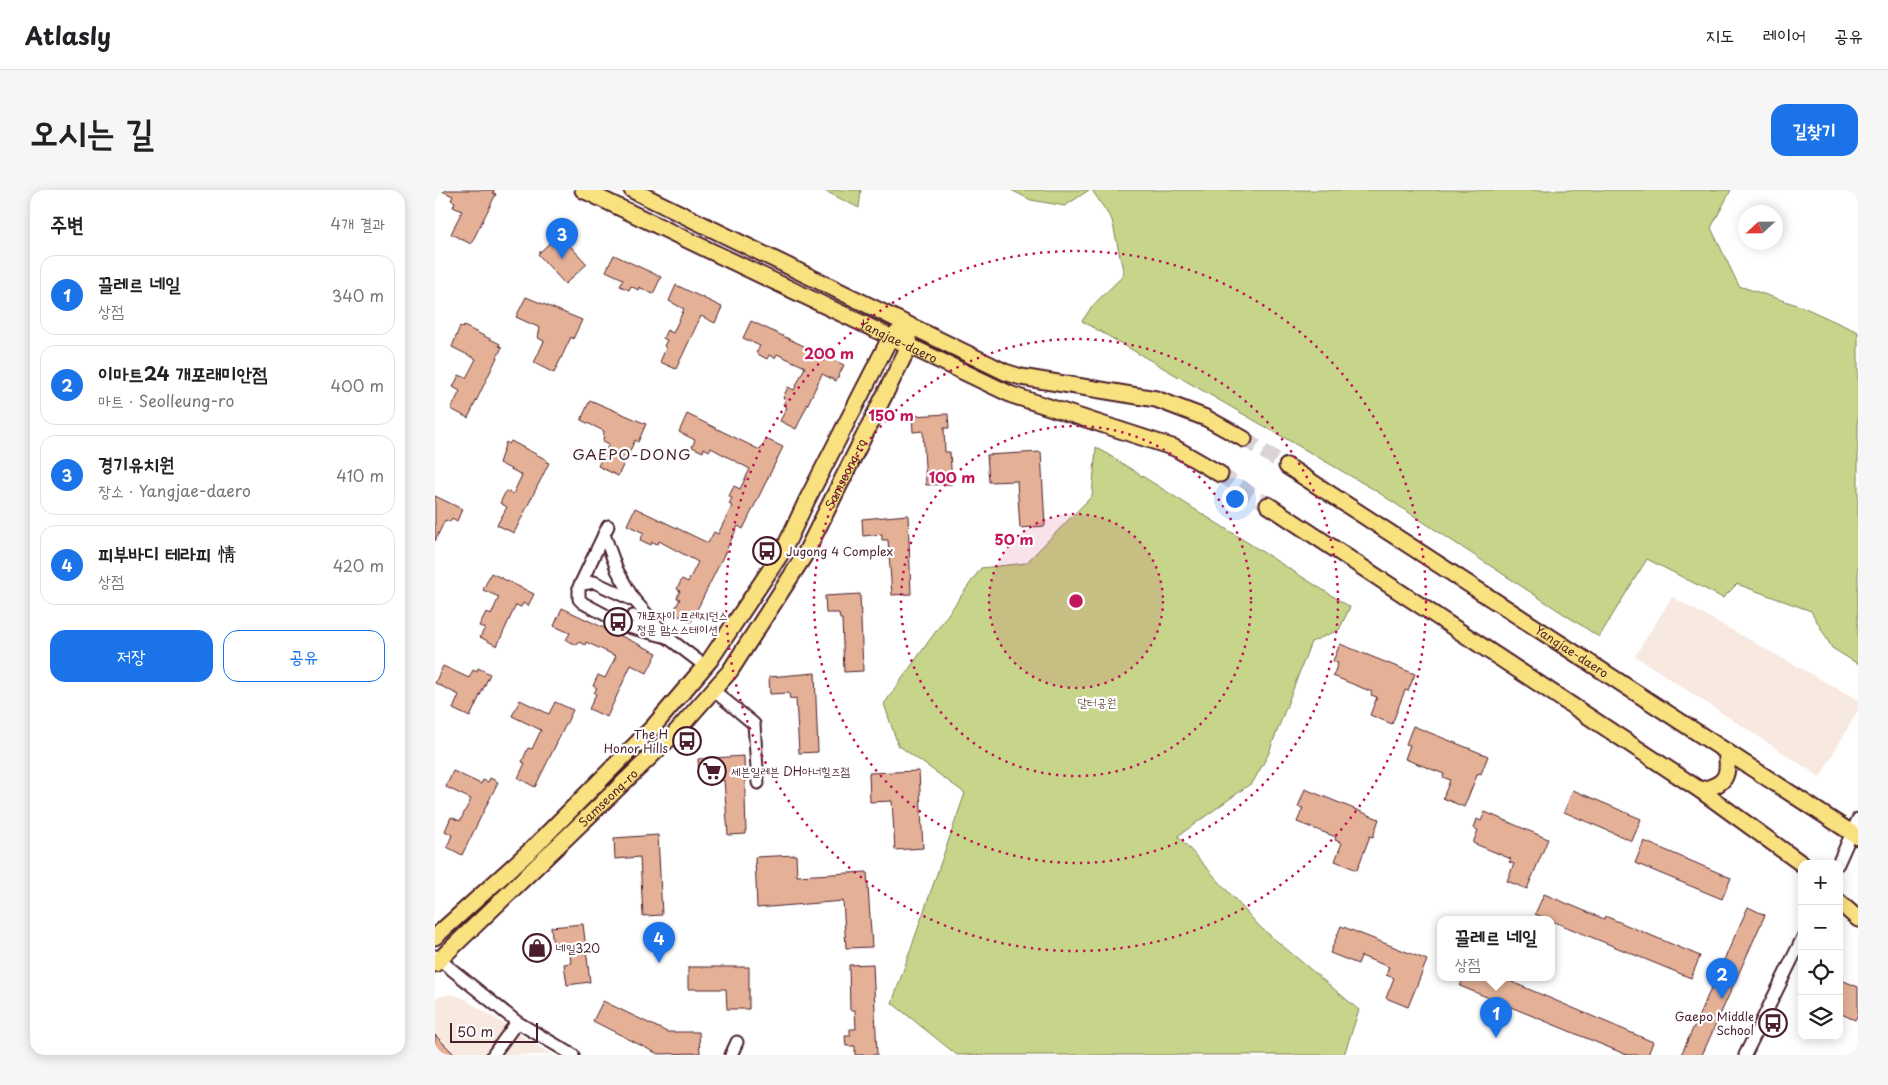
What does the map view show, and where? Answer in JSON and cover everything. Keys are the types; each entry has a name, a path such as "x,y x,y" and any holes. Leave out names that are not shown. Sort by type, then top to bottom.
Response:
{"main road":[{"name":"Yangjae-daero","path":"583,190 889,338 1012,395 1175,448 1221,474"},
{"name":"Yangjae-daero","path":"632,190 1005,372 1021,377 1155,399 1207,418 1244,439"},
{"name":"Samseong-ro","path":"435,937 532,849 653,727 705,666 785,549 807,500 889,338 908,325"},
{"name":"Samseong-ro","path":"437,960 675,732 730,671 804,556 909,346 908,325"},
{"name":"Yangjae-daero","path":"1287,466 1726,751 1856,829"},
{"path":"1268,505 1700,790 1798,861"},
{"path":"1700,790 1714,788 1724,780 1729,768 1726,751"},
{"path":"1842,905 1858,919"}],"street":[{"path":"606,530 617,570 635,601 667,637 628,627 587,606 579,599 579,587 606,530"},
{"path":"579,587 588,582 594,582 635,601"},
{"path":"633,616 667,637 705,666"},
{"path":"713,690 754,724 758,783"},
{"path":"1839,860 1856,829"},
{"path":"1745,1055 1798,947"},
{"path":"437,960 517,1022 573,1055"},
{"path":"493,1055 517,1022"},
{"path":"731,1055 737,1042"}],"shaded area":[{"path":"1672,597 1858,700 1858,710 1820,777 1635,656"},
{"path":"451,994 463,998 552,1055 435,1055 435,998"}],"green space":[{"path":"823,190 861,190 859,208"},
{"path":"1011,190 1089,190 1065,206 1031,200"},
{"path":"1092,190 1731,190 1711,228 1739,286 1803,307 1858,332 1858,664 1832,648 1811,611 1737,584 1723,598 1647,559 1599,637 1373,489 1082,321 1093,305 1124,275 1112,220"},
{"name":"달터공원","path":"1096,447 1350,607 1339,630 1311,642 1268,755 1253,782 1178,836 1260,927 1359,1010 1344,1055 957,1055 892,1003 965,793 898,745 884,704 981,568 1026,563 1092,496"}],"building":[{"path":"440,190 494,190 493,193 496,194 471,244 451,234 462,211 453,207 455,202 451,200 453,196"},
{"path":"559,234 587,264 565,284 538,254"},
{"path":"614,255 661,277 653,294 639,287 638,290 631,286 629,290 620,286 623,279 606,271"},
{"path":"676,285 722,307 715,323 701,316 676,369 660,362 667,340 663,338 667,330 673,333 684,309 669,301"},
{"path":"526,297 582,320 573,339 571,337 554,373 534,363 544,341 538,338 540,328 516,317"},
{"path":"751,321 844,365 836,381 822,374 796,429 780,421 787,407 783,405 786,399 783,398 788,387 794,390 805,367 777,354 775,358 769,355 767,359 756,353 760,346 743,338"},
{"path":"460,326 463,328 464,326 500,344 499,346 502,347 468,418 451,409 460,391 453,387 459,375 466,378 476,359 452,347"},
{"path":"590,400 646,424 638,442 635,440 618,476 598,466 609,444 603,441 604,431 581,420"},
{"path":"687,414 760,450 766,439 783,447 743,529 738,526 691,622 673,613 680,599 677,598 680,591 677,589 682,579 688,582 698,562 659,541 658,544 652,542 651,545 640,540 644,533 627,525 635,508 708,543 714,532 718,534 732,506 729,504 732,498 729,496 734,486 740,489 750,469 711,448 709,451 704,448 703,452 692,447 695,440 679,432"},
{"path":"948,414 949,428 944,428 945,452 950,452 952,484 926,485 923,431 913,432 912,416"},
{"path":"511,441 547,460 546,462 549,463 514,533 497,525 507,507 500,503 506,491 513,494 522,475 499,463 506,442 509,444"},
{"path":"1041,452 1045,526 1020,528 1017,481 989,482 987,455"},
{"path":"435,496 462,509 457,521 452,518 450,522 445,520 435,541"},
{"path":"908,515 911,594 892,595 888,540 882,540 882,534 863,536 862,519"},
{"path":"491,573 534,594 528,606 523,603 521,607 516,605 497,646 480,637 485,628 479,626 486,612 491,615 499,597 483,590"},
{"path":"860,594 863,671 844,672 842,619 840,619 839,613 826,613 825,596"},
{"path":"562,608 657,653 647,673 631,665 607,717 589,709 596,694 594,693 597,688 593,686 598,675 605,678 616,656 586,642 585,645 579,642 577,645 566,640 570,633 554,626"},
{"path":"1340,644 1415,674 1408,691 1405,690 1392,724 1370,715 1377,697 1371,695 1372,692 1333,676 1338,663 1333,661"},
{"path":"443,666 469,678 473,670 477,672 478,668 490,674 470,717 453,709 459,695 435,683"},
{"path":"815,673 818,752 799,753 796,698 790,699 789,693 770,694 769,677"},
{"path":"520,700 549,714 555,702 573,710 535,787 518,778 525,763 522,762 528,748 532,749 541,730 512,716"},
{"path":"1413,726 1488,756 1481,774 1478,773 1464,807 1443,798 1450,780 1443,777 1444,774 1405,759 1410,745 1406,744"},
{"path":"744,756 746,834 728,835 724,780 718,781 718,775 699,776 698,759"},
{"path":"453,771 481,784 483,780 488,782 490,778 498,782 462,855 447,847 452,835 445,831 451,817 460,821 471,799 446,787"},
{"path":"919,771 923,848 895,850 892,801 870,802 869,773"},
{"path":"1305,789 1379,819 1373,837 1370,836 1357,870 1335,861 1342,843 1335,840 1336,837 1297,822 1303,808 1298,807"},
{"path":"1573,790 1641,819 1632,841 1564,812"},
{"path":"1485,812 1548,839 1527,889 1507,881 1514,864 1509,862 1511,859 1473,843 1478,830 1474,828 1477,819 1481,821"},
{"path":"658,835 662,915 643,916 640,857 615,859 614,838"},
{"path":"1644,841 1731,878 1722,899 1635,863"},
{"path":"796,855 797,876 867,872 872,947 846,948 843,901 757,908 755,857"},
{"path":"1544,894 1604,919 1605,916 1700,956 1691,978 1555,922 1555,916 1540,916 1535,914"},
{"path":"1748,907 1765,915 1702,1055 1681,1055"},
{"path":"583,924 590,982 567,985 564,964 571,963 569,944 553,946 551,927"},
{"path":"1341,926 1427,960 1408,1007 1386,998 1394,978 1386,975 1389,967 1361,956 1358,964 1330,953"},
{"path":"873,964 877,1055 855,1055 855,1046 846,1046 845,1036 850,1036 850,1029 856,1029 855,1010 850,1010 849,965"},
{"path":"688,967 749,967 749,1009 727,1009 726,989 688,989"},
{"path":"1462,981 1509,981 1653,1042 1648,1055 1627,1055 1460,986"},
{"path":"1843,981 1858,987 1858,1014 1855,1020 1843,1015"},
{"path":"603,1001 667,1032 699,1032 700,1053 658,1054 593,1021"},
{"path":"435,1035 455,1055 435,1055"}],"tunnel":[{"path":"1244,439 1287,466"},
{"path":"1220,474 1268,505"}],"place":[{"name":"경기유치원","path":"562,259"},
{"name":"Jugong 4 Complex","path":"767,551"},
{"name":"개포자이 프레지던스 정문 맘스스테이션","path":"618,622"},
{"name":"The H Honor Hills","path":"687,741"},
{"name":"세븐일레븐 DH아너힐즈점","path":"712,771"},
{"name":"네일320","path":"537,948"},
{"name":"피부바디 테라피 情","path":"659,963"},
{"name":"이마트24 개포래미안점","path":"1722,999"},
{"name":"Gaepo Middle School","path":"1773,1023"},
{"name":"끌레르 네일","path":"1496,1038"}],"district":[{"name":"GAEPO-DONG","path":"632,453"}]}
